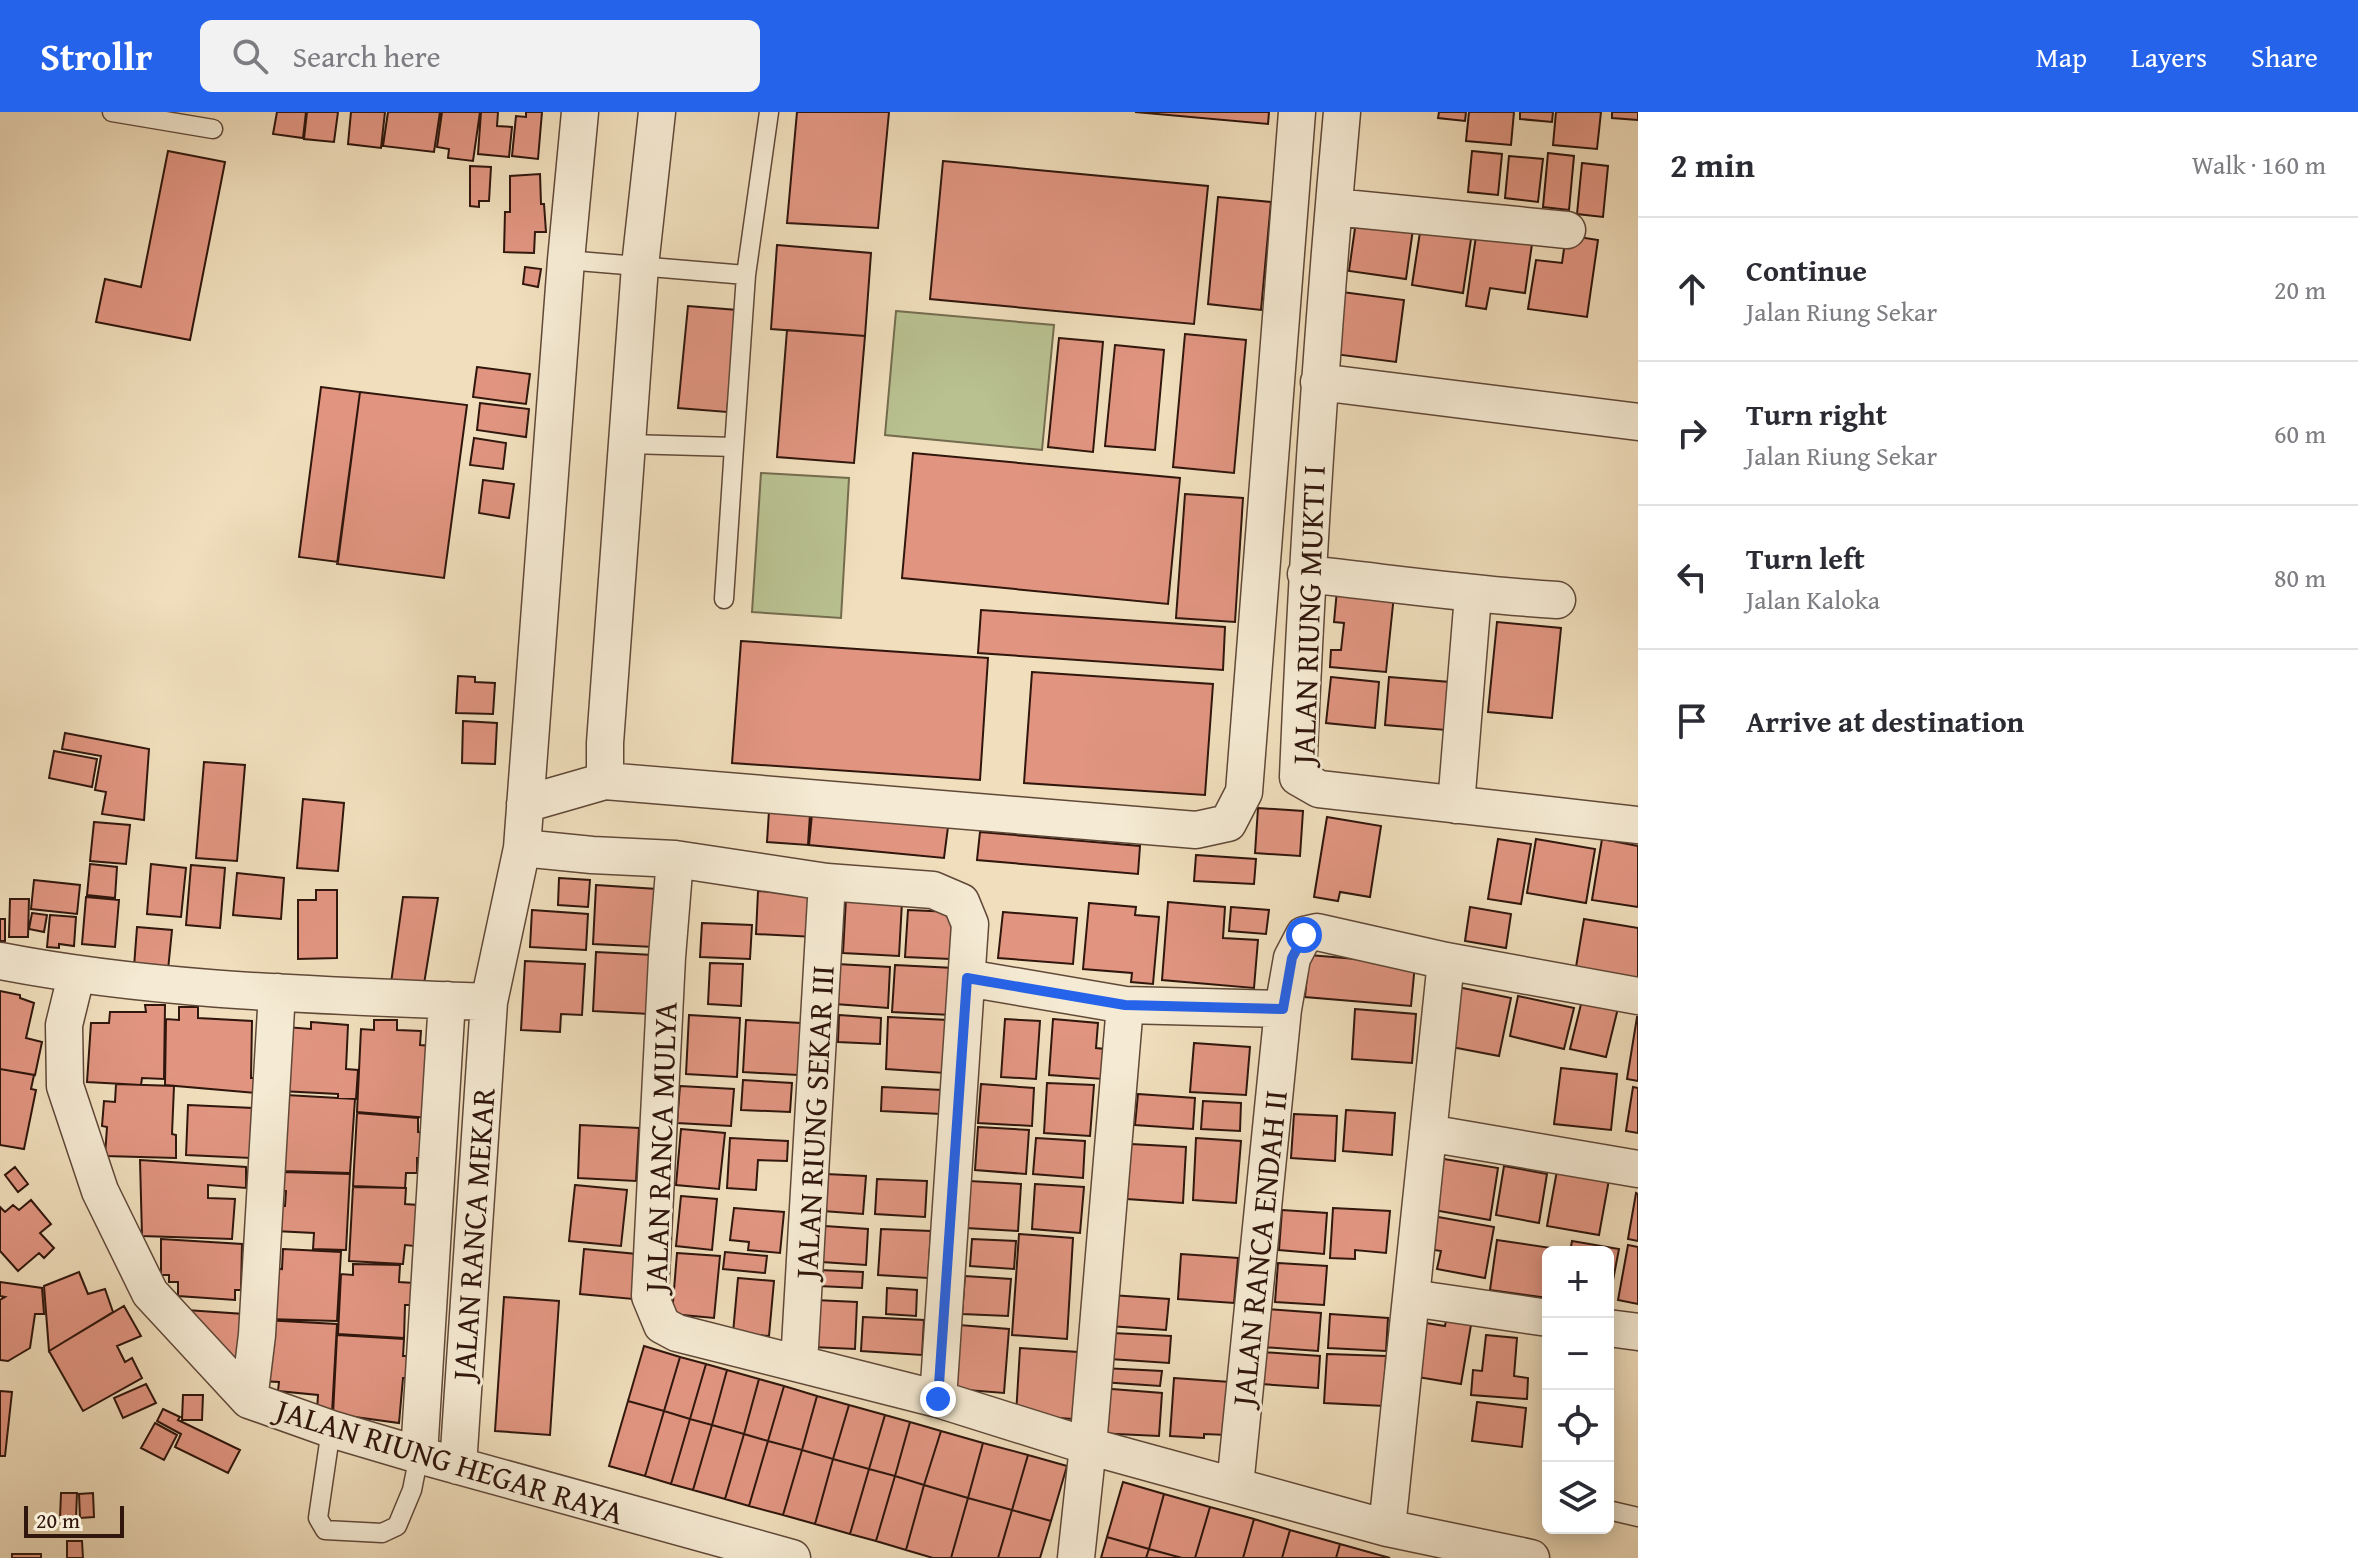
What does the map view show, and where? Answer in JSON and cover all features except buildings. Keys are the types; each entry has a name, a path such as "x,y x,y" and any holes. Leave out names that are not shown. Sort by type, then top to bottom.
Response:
{"street":[{"name":"JALAN RANCA MEKAR","path":"458,1466 489,1002 522,848 580,112"},
{"path":"605,781 606,727 640,266 657,112"},
{"path":"525,804 605,781 1196,830 1228,823 1244,792 1297,112"},
{"name":"JALAN RIUNG MUKTI I","path":"1342,112 1306,574 1298,777 1319,789 1638,825"},
{"path":"1334,207 1567,230"},
{"path":"1319,382 1638,422"},
{"path":"1306,574 1445,589 1473,595 1557,600"},
{"path":"1456,805 1473,595"},
{"path":"522,848 675,859 827,882 933,890 961,902 970,924 938,1399"},
{"name":"JALAN RANCA MULYA","path":"675,859 650,1296 662,1325 677,1333 938,1399 1088,1446 1387,1528 1531,1558"},
{"name":"JALAN RIUNG SEKAR III","path":"799,1363 827,882"},
{"name":"JALAN RANCA ENDAH II","path":"1235,1486 1283,1009 1292,958 1304,935 1317,932 1446,961"},
{"path":"0,961 76,976 277,992 489,1002"},
{"path":"1387,1528 1446,961 1638,996"},
{"name":"JALAN RIUNG HEGAR RAYA","path":"76,976 64,1025 65,1086 100,1191 150,1293 249,1400 331,1429 729,1550 792,1558"},
{"path":"967,978 1125,1005 1283,1009"},
{"path":"249,1400 257,1335 277,992"},
{"path":"419,1455 447,1000"},
{"path":"1076,1558 1125,1005"},
{"path":"1428,1133 1638,1169"},
{"path":"1411,1298 1542,1317"},
{"path":"1614,1329 1638,1332"}],"lane":[{"path":"112,112 213,129"},
{"path":"724,599 746,275 769,112"},
{"path":"566,260 746,275"},
{"path":"628,444 734,447"},
{"path":"331,1429 318,1518 325,1530 382,1533 397,1526 412,1490 419,1455"},
{"path":"1614,1511 1638,1517"}],"green space":[{"path":"896,311 1054,325 1042,450 885,435"},
{"path":"761,473 849,478 841,618 752,612"}],"route":[{"path":"938,1399 967,978 1125,1005 1283,1009 1292,958 1304,935"}]}
